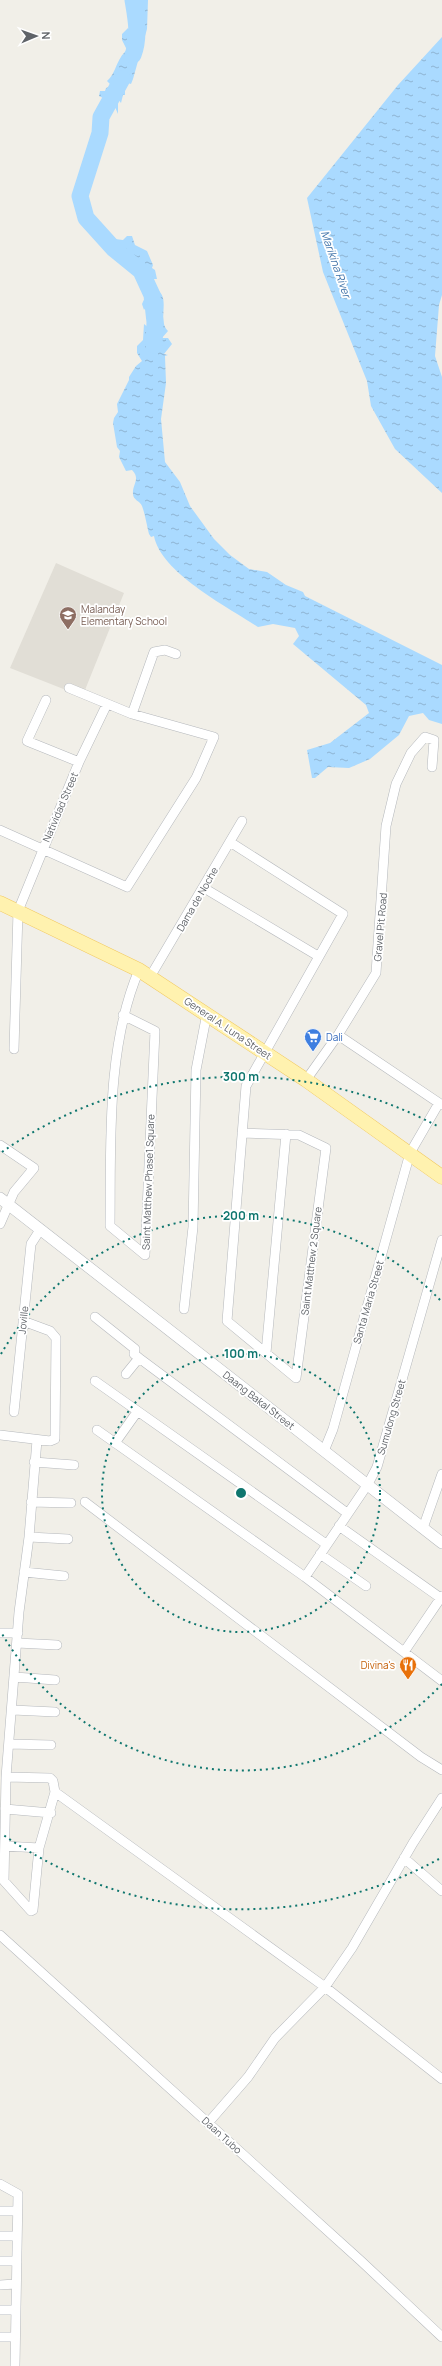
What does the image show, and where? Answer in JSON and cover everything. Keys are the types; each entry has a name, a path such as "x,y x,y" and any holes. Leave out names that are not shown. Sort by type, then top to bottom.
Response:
{"main road":[{"name":"General A. Luna Street","path":"0,903 145,974 207,1013 306,1080 410,1152 442,1177"}],"street":[{"path":"132,714 154,652 165,650 176,654"},
{"path":"0,830 127,887 196,778 214,737 132,714 69,688"},
{"path":"46,700 27,741 79,762"},
{"name":"Natividad Street","path":"14,1049 18,911 79,762 106,704"},
{"name":"Gravel Pit Road","path":"306,1080 338,1035 376,973 386,826 396,784 408,757 422,738 433,738 432,767"},
{"name":"Dama de Noche","path":"145,974 204,888 242,821"},
{"name":"Saint Matthew 2 Square","path":"230,842 343,914 246,1086 242,1133 227,1321 296,1378 326,1148 299,1135 242,1133"},
{"path":"204,888 318,956"},
{"name":"Saint Matthew Phase1 Square","path":"123,1015 155,1031 145,1255 110,1226 111,1116 123,1015 145,974"},
{"path":"184,1309 193,1227 196,1070 207,1013"},
{"path":"338,1035 440,1104"},
{"name":"Santa Maria Street","path":"324,1451 333,1429 410,1152 440,1104"},
{"path":"266,1353 286,1134"},
{"path":"0,1145 34,1168 14,1192 4,1201 0,1224"},
{"name":"Daang Bakal Street","path":"4,1201 442,1543"},
{"name":"Joville","path":"14,1412 31,1244 40,1230"},
{"name":"Sumulong Street","path":"305,1577 368,1484 377,1467 442,1240"},
{"path":"95,1317 135,1349 134,1354 139,1358 347,1513"},
{"path":"0,1435 50,1441 55,1439 57,1343 50,1330 23,1321"},
{"path":"126,1374 139,1358"},
{"path":"95,1381 326,1544"},
{"path":"115,1443 137,1412"},
{"path":"97,1430 305,1577 442,1681"},
{"path":"6,1777 50,1778 53,1781 55,1792 51,1813 39,1848 33,1910 31,1911 4,1881 4,1846 6,1777 13,1710 18,1633 29,1537 37,1440"},
{"path":"34,1462 74,1465"},
{"path":"423,1528 442,1474"},
{"path":"31,1502 71,1503"},
{"path":"85,1502 421,1757 442,1770"},
{"path":"339,1526 442,1598 404,1652"},
{"path":"29,1537 68,1539"},
{"path":"320,1554 366,1586"},
{"path":"24,1572 64,1576"},
{"path":"0,1633 18,1633"},
{"path":"17,1644 57,1645"},
{"path":"15,1677 55,1680"},
{"path":"13,1710 55,1712"},
{"path":"9,1744 51,1746"},
{"path":"55,1792 325,1987 442,2079"},
{"path":"208,2123 248,2077 275,2038 325,1987 352,1948 404,1858 442,1798"},
{"path":"5,1810 51,1813"},
{"path":"4,1846 39,1848"},
{"path":"404,1858 442,1891"},
{"name":"Daan Tubo","path":"0,1934 442,2337"},
{"path":"0,2184 18,2194 15,2284 15,2366"},
{"path":"0,2211 17,2211"},
{"path":"0,2236 17,2236"},
{"path":"0,2261 16,2261"},
{"path":"0,2285 15,2284"},
{"path":"0,2310 15,2310"},
{"path":"0,2337 15,2337"}],"shaded area":[{"name":"Malanday Elementary School","path":"56,563 124,593 85,690 69,683 66,690 10,668"}],"water":[{"path":"132,0 148,0 147,29 131,84 128,83 125,88 125,95 123,95 121,103 118,99 118,114 112,100 108,102 106,98 102,101 103,98 99,96 100,91 105,91 106,88 109,87 110,84 107,81 120,58 127,50 122,40 122,34 128,28 134,35 137,32 136,24 138,19 136,13 132,12"},
{"name":"Marikina River","path":"442,37 442,295 439,305 435,356 442,377 442,493 395,449 371,406 367,381 323,272 307,198 398,85"},
{"path":"96,218 106,229 107,238 123,240 127,236 132,236 135,245 147,251 153,265 152,268 155,270 157,279 153,279 152,282 155,281 154,288 163,296 163,320 168,331 162,338 168,338 172,344 164,354 168,355 165,356 166,383 161,419 165,462 180,482 190,506 214,539 230,555 249,569 267,572 286,585 303,592 305,596 442,665 442,724 429,720 423,713 409,716 399,735 370,759 349,768 328,767 315,778 312,778 307,750 330,743 369,713 366,705 293,644 299,636 295,628 273,624 258,627 214,599 182,576 169,563 159,550 154,536 151,537 149,534 142,506 133,496 136,476 132,470 126,471 119,457 120,451 117,447 113,423 118,412 117,404 129,380 129,377 136,366 142,361 137,353 137,346 143,340 144,324 149,328 158,319 155,313 150,309 146,307 144,310 142,304 150,286 150,279 127,252 123,253 104,246 98,242 102,232 101,227 97,225"}],"waterway":[{"path":"133,0 137,34 133,55"},
{"path":"122,79 101,117 100,133 80,196 86,218 114,249 141,271 152,295 155,322 154,345"}],"place":[{"name":"Malanday Elementary School","path":"68,630"},
{"name":"Dali","path":"313,1052"},
{"name":"Divina's","path":"408,1680"}]}
